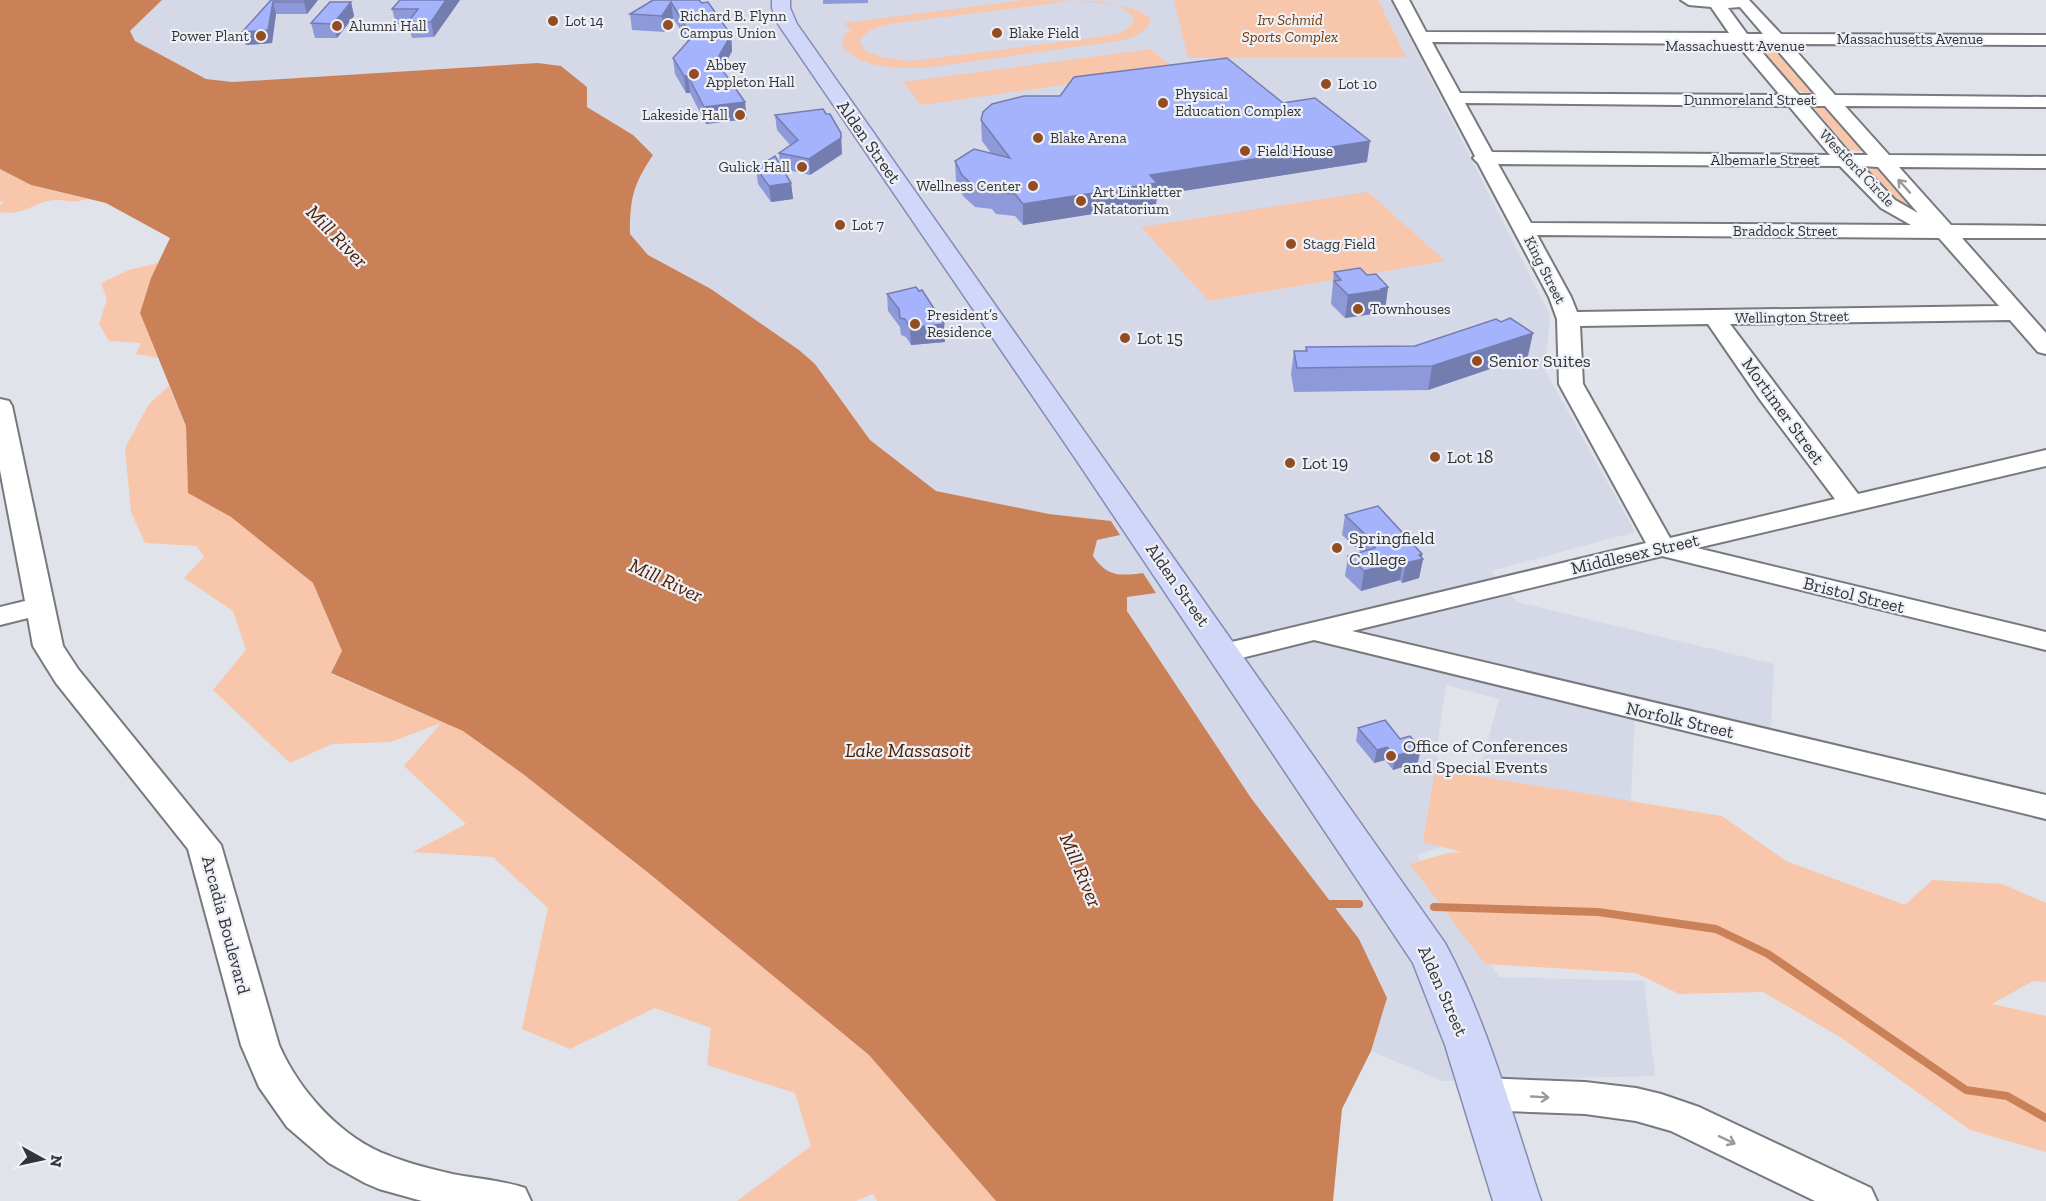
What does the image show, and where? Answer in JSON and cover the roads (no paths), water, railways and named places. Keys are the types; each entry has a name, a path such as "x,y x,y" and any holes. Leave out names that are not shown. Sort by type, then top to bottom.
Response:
{"main road":[{"name":"Alden Street","path":"781,0 781,8 788,24 1225,653 1430,954 1443,980 1467,1045 1517,1201"}],"street":[{"name":"King Street","path":"1401,0 1454,98 1483,158 1525,229 1568,319 1571,384 1662,548"},
{"path":"1689,0 1717,4 1746,4 1765,0"},
{"name":"Westford Circle","path":"1717,4 1745,42 1845,160 1888,204 1912,219 1942,231"},
{"name":"Westford Circle","path":"1746,4 1942,231 2015,313 2043,340"},
{"name":"Massachuestt Avenue","path":"1423,40 1778,42 2046,47"},
{"name":"Massachusetts Avenue","path":"1778,42 2046,40"},
{"name":"Dunmoreland Street","path":"1454,98 2046,102"},
{"name":"Albemarle Street","path":"1483,158 2046,162"},
{"name":"Braddock Street","path":"1525,229 2046,232"},
{"name":"Wellington Street","path":"1568,319 2015,313"},
{"name":"Mortimer Street","path":"1715,318 1770,396 1852,504"},
{"name":"Arcadia Boulevard","path":"0,406 48,646 61,667 204,845 260,1045 273,1076 290,1102 327,1139 360,1162 379,1172 454,1192 510,1201"},
{"name":"Middlesex Street","path":"1225,653 2046,458"},
{"name":"Bristol Street","path":"1662,548 2046,641"},
{"path":"0,616 39,606"},
{"name":"Norfolk Street","path":"1314,631 2046,807"},
{"path":"1481,1094 1606,1101 1659,1109 1685,1119 1856,1201"}],"water":[{"name":"Lake Massasoit","path":"0,0 162,0 130,31 135,41 206,79 233,82 538,63 561,66 587,87 587,107 633,135 653,155 634,192 630,234 648,255 711,289 799,350 815,364 870,440 936,491 1049,514 1111,521 1120,535 1097,540 1093,556 1103,568 1114,574 1143,573 1156,593 1127,597 1127,611 1251,798 1359,939 1387,998 1371,1051 1342,1109 1333,1201 996,1201 869,1055 651,875 523,774 463,731 331,673 342,651 313,583 231,517 188,493 186,426 140,313 151,278 170,238 106,203 31,185 0,169"}],"waterway":[{"path":"1331,904 1359,904"},
{"path":"1434,907 1598,912 1716,929 1768,954 1966,1090 2007,1096 2046,1118"}],"place":[{"name":"Lot 14","path":"553,21"},
{"name":"Richard B. Flynn Campus Union","path":"668,25"},
{"name":"Alumni Hall","path":"337,26"},
{"name":"Blake Field","path":"997,33"},
{"name":"Power Plant","path":"261,36"},
{"name":"Abbey Appleton Hall","path":"694,74"},
{"name":"Lot 10","path":"1326,84"},
{"name":"Physical Education Complex","path":"1163,103"},
{"name":"Lakeside Hall","path":"740,115"},
{"name":"Blake Arena","path":"1038,138"},
{"name":"Field House","path":"1245,151"},
{"name":"Gulick Hall","path":"802,167"},
{"name":"Wellness Center","path":"1033,186"},
{"name":"Art Linkletter Natatorium","path":"1081,201"},
{"name":"Lot 7","path":"840,225"},
{"name":"Stagg Field","path":"1291,244"},
{"name":"Townhouses","path":"1358,309"},
{"name":"President’s Residence","path":"915,324"},
{"name":"Lot 15","path":"1125,338"},
{"name":"Senior Suites","path":"1477,361"},
{"name":"Lot 18","path":"1435,457"},
{"name":"Lot 19","path":"1290,463"},
{"name":"Springfield College","path":"1337,548"},
{"name":"Office of Conferences and Special Events","path":"1391,756"}],"park label":[{"name":"Irv Schmid Sports Complex","path":"1290,28"}],"water label":[{"name":"Mill River","path":"337,236"},
{"name":"Mill River","path":"666,580"},
{"name":"Mill River","path":"1081,870"}]}
